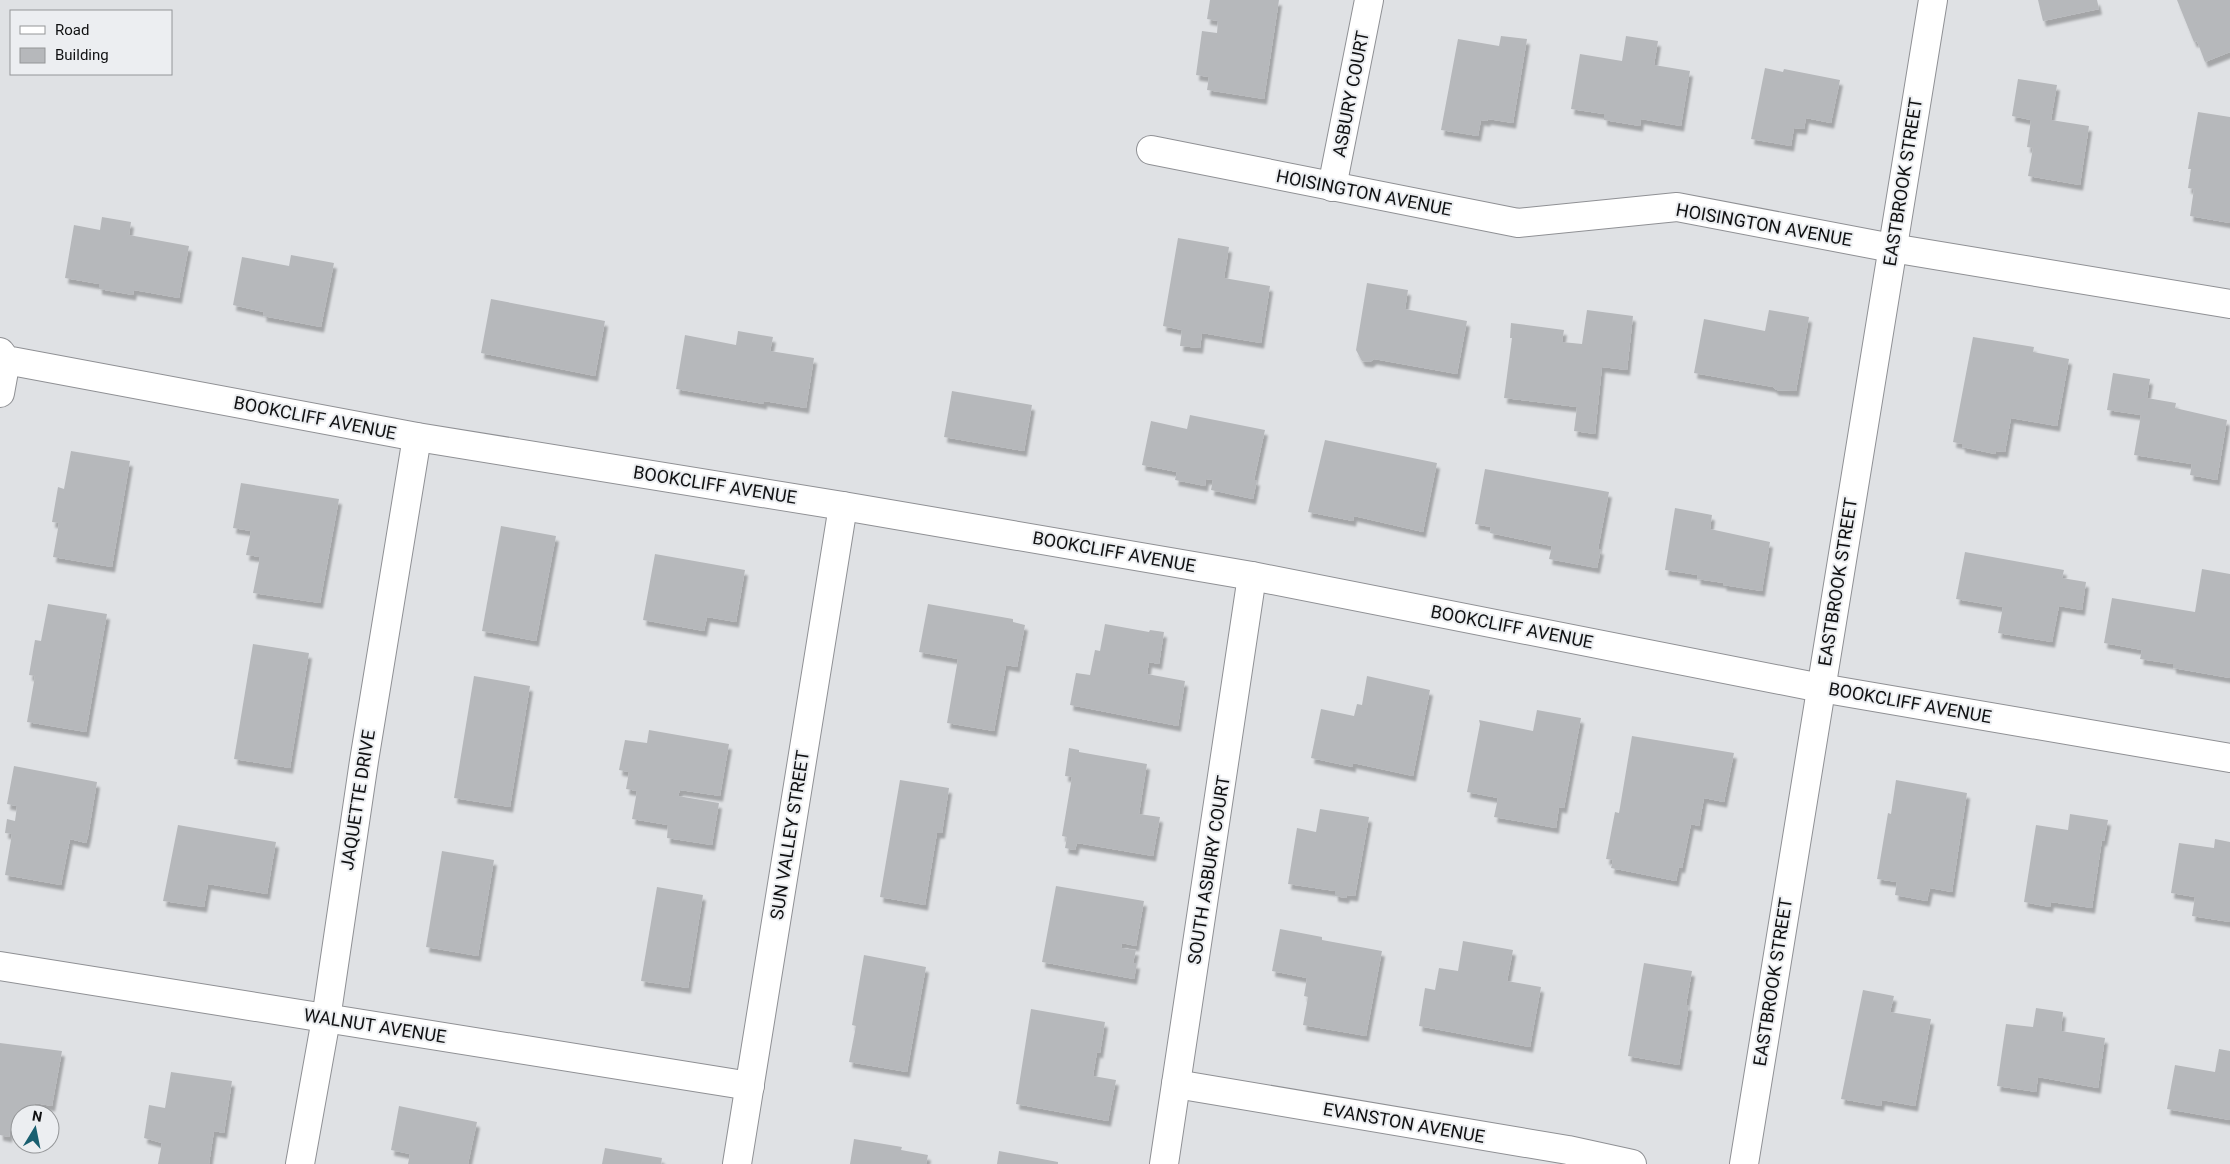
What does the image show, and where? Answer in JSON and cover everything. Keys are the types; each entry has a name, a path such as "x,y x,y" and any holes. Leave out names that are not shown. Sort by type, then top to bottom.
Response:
{"street":[{"name":"ASBURY COURT","path":"1332,187 1369,0"},
{"name":"EASTBROOK STREET","path":"1744,1164 1933,0"},
{"name":"HOISINGTON AVENUE","path":"1151,150 1518,223 1676,207 1892,248 2230,304"},
{"name":"BOOKCLIFF AVENUE","path":"3,356 418,436 1252,576 1821,688 2230,758"},
{"path":"0,393 3,356"},
{"name":"JAQUETTE DRIVE","path":"300,1164 326,1019 364,761 418,436"},
{"name":"SUN VALLEY STREET","path":"737,1164 843,506"},
{"name":"SOUTH ASBURY COURT","path":"1164,1164 1212,854 1252,576"},
{"name":"WALNUT AVENUE","path":"0,966 750,1086"},
{"name":"EVANSTON AVENUE","path":"1176,1084 1568,1150 1632,1164"}],"building":[{"path":"1210,0 1279,0 1264,99 1207,90 1209,77 1196,75 1202,31 1217,33 1218,21 1207,19"},
{"path":"2038,0 2097,0 2099,9 2043,21"},
{"path":"2177,0 2230,0 2230,52 2205,62 2197,41 2194,42"},
{"path":"1501,36 1527,39 1513,123 1488,119 1487,121 1481,120 1478,136 1441,130 1458,39 1499,46"},
{"path":"1626,36 1658,41 1654,65 1690,71 1681,126 1641,119 1640,126 1604,120 1604,114 1571,109 1580,54 1622,61"},
{"path":"1765,68 1783,72 1784,69 1840,80 1831,123 1806,118 1804,129 1794,128 1791,146 1751,139"},
{"path":"2018,79 2057,85 2051,120 2089,126 2080,185 2028,176 2033,148 2027,147 2031,120 2012,116"},
{"path":"2198,112 2230,117 2230,223 2190,216 2194,189 2188,188 2191,169 2188,169"},
{"path":"102,217 131,222 129,235 189,246 179,298 134,290 133,295 99,289 99,284 65,278 74,225 100,230"},
{"path":"1178,238 1229,247 1224,278 1270,286 1261,343 1202,333 1200,348 1180,346 1182,330 1163,326"},
{"path":"291,255 334,263 321,327 263,316 264,312 233,305 242,257 289,266"},
{"path":"1367,283 1408,290 1405,309 1467,321 1457,374 1374,359 1370,362 1362,361 1356,350"},
{"path":"491,299 605,321 595,376 481,353"},
{"path":"1587,310 1633,316 1627,370 1602,367 1595,434 1574,431 1577,407 1504,398 1512,338 1510,338 1511,323 1564,330 1562,342 1582,344"},
{"path":"1769,310 1809,317 1796,391 1776,390 1773,387 1694,373 1704,319 1765,331"},
{"path":"738,331 773,337 770,351 814,358 806,408 764,401 764,404 676,389 685,335 736,345"},
{"path":"1973,337 2034,347 2033,352 2069,359 2057,426 2011,418 2005,452 1996,451 1995,454 1962,447 1962,444 1953,442"},
{"path":"2113,373 2150,379 2147,398 2176,403 2175,408 2227,420 2217,480 2190,475 2192,464 2134,455 2141,415 2107,410"},
{"path":"952,391 1032,405 1024,451 944,437"},
{"path":"1190,415 1265,430 1254,480 1257,480 1253,499 1211,490 1213,480 1206,479 1205,486 1175,480 1177,472 1142,465 1151,421 1187,429"},
{"path":"1325,440 1437,463 1423,532 1354,516 1353,521 1308,512"},
{"path":"71,451 130,461 112,567 53,557 59,523 52,522 58,487 64,489"},
{"path":"1485,469 1609,492 1598,549 1601,549 1597,568 1549,559 1552,546 1490,533 1491,527 1475,524"},
{"path":"241,483 339,499 320,603 253,593 260,557 246,555 251,531 233,528"},
{"path":"1675,508 1712,515 1710,529 1770,542 1762,591 1723,585 1724,583 1697,579 1698,575 1665,570"},
{"path":"501,526 556,536 536,641 482,631"},
{"path":"1965,552 2064,570 2062,578 2086,582 2082,610 2059,606 2052,642 1998,633 2003,607 1956,599"},
{"path":"655,554 745,570 736,622 707,617 704,631 643,620"},
{"path":"2202,569 2230,574 2230,678 2173,668 2173,664 2140,659 2142,650 2104,643 2112,598 2195,612"},
{"path":"48,604 107,614 86,732 27,722 35,676 29,675 35,640 41,641"},
{"path":"928,604 1013,619 1013,622 1025,625 1017,667 1006,665 994,731 947,723 958,659 919,652"},
{"path":"1105,624 1149,632 1150,630 1164,632 1159,664 1149,662 1147,674 1185,681 1178,726 1070,705 1076,673 1090,675 1095,650 1100,651"},
{"path":"253,644 309,653 290,768 234,759"},
{"path":"474,676 530,686 510,807 454,798"},
{"path":"1367,676 1430,690 1413,776 1353,763 1353,767 1311,758 1321,709 1354,716 1357,704 1362,705"},
{"path":"1537,710 1581,718 1564,808 1559,807 1556,828 1494,817 1498,798 1467,792 1480,724 1479,720 1533,731"},
{"path":"649,730 729,744 720,796 680,790 678,796 719,803 712,845 667,838 668,825 632,819 637,791 626,789 629,772 619,770 625,740 647,743"},
{"path":"1632,736 1734,753 1724,802 1704,798 1699,826 1691,824 1682,868 1679,867 1676,881 1611,868 1613,860 1606,859 1615,812 1619,813"},
{"path":"1069,748 1079,750 1079,752 1147,764 1139,814 1160,817 1153,856 1077,843 1075,850 1065,848 1067,837 1062,836 1072,777 1065,776"},
{"path":"14,766 97,782 86,843 70,839 61,885 5,875 12,834 5,833 7,819 15,821 17,806 7,804"},
{"path":"900,780 949,788 942,833 937,833 925,905 880,897"},
{"path":"1896,780 1967,793 1952,892 1930,888 1927,901 1895,895 1897,882 1877,879 1888,813 1891,814"},
{"path":"1320,809 1369,817 1355,896 1347,895 1346,898 1335,896 1335,891 1288,884 1297,828 1316,832"},
{"path":"2070,814 2108,820 2104,841 2102,840 2092,908 2051,902 2050,907 2024,902 2036,825 2068,830"},
{"path":"178,825 276,842 267,894 208,884 204,907 163,901"},
{"path":"2215,839 2230,842 2230,922 2192,916 2195,897 2171,893 2179,843 2214,848"},
{"path":"442,851 494,860 478,956 426,947"},
{"path":"1056,886 1144,901 1136,946 1122,943 1121,948 1136,950 1133,963 1137,963 1134,979 1042,962"},
{"path":"657,887 703,895 688,988 641,981"},
{"path":"1280,929 1322,937 1322,940 1382,951 1366,1036 1303,1025 1308,997 1304,996 1307,978 1272,971"},
{"path":"1463,941 1513,950 1507,981 1541,987 1530,1047 1419,1026 1425,988 1435,990 1439,968 1458,971"},
{"path":"864,955 926,967 907,1072 849,1062 856,1026 852,1025"},
{"path":"1644,963 1692,971 1686,1005 1689,1005 1679,1065 1628,1056"},
{"path":"1863,990 1894,996 1890,1012 1931,1019 1915,1106 1882,1100 1881,1106 1841,1099"},
{"path":"2036,1008 2063,1012 2061,1031 2105,1038 2098,1088 2038,1077 2036,1092 1997,1086 2006,1024 2033,1027"},
{"path":"1031,1009 1105,1022 1100,1053 1097,1052 1093,1076 1116,1080 1108,1121 1016,1104"},
{"path":"0,1043 62,1051 52,1104 10,1104 9,1137 0,1135"},
{"path":"2219,1049 2230,1051 2230,1120 2167,1109 2175,1065 2215,1072"},
{"path":"171,1072 232,1081 224,1133 214,1131 209,1164 158,1164 162,1143 144,1138 149,1105 165,1108"},
{"path":"399,1106 477,1122 468,1164 408,1164 410,1154 391,1150"},
{"path":"854,1139 902,1147 901,1150 928,1155 926,1164 850,1164"},
{"path":"605,1148 662,1158 661,1164 602,1164"},
{"path":"999,1151 1058,1162 1058,1164 997,1164"}]}
